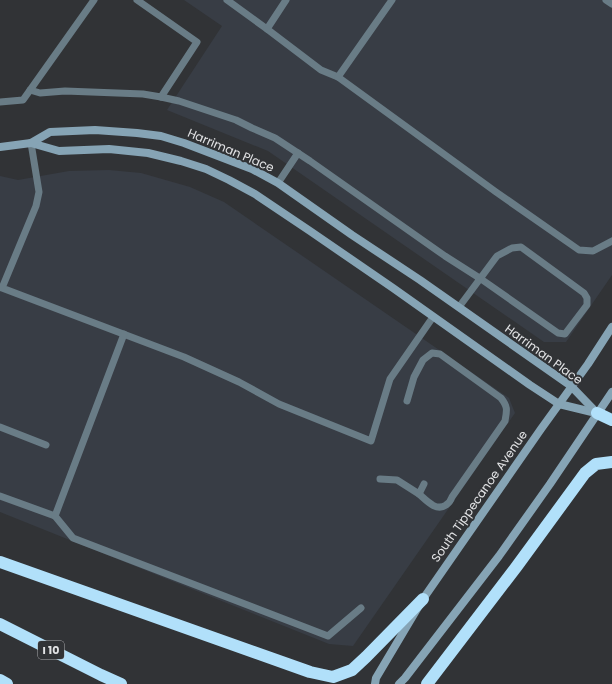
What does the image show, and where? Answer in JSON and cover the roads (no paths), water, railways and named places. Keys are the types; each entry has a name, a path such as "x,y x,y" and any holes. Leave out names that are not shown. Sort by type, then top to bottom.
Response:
{"highway":[{"path":"597,413 612,420"},
{"path":"427,684 517,566 585,473 596,464 612,462"},
{"path":"0,562 310,672 333,677 352,670 423,599"},
{"name":"I 10","path":"0,624 121,684"},
{"path":"0,680 8,684"}],"street":[{"name":"Harriman Place","path":"0,147 31,143 50,132 96,130 137,133 161,136 184,143 252,169 278,183 571,386 597,413"},
{"name":"Harriman Place","path":"31,143 59,151 109,149 148,153 206,169 255,194 559,404 597,413"},
{"name":"South Tippecanoe Avenue","path":"376,684 376,678 423,599 571,386 588,364 612,327"},
{"path":"399,684 499,556 612,392"}],"lane":[{"path":"0,102 23,100 94,0"},
{"path":"137,0 197,42 161,97"},
{"path":"227,0 321,70 338,77 496,192 579,250 593,251 612,241"},
{"path":"267,29 286,0"},
{"path":"338,77 392,0"},
{"path":"606,0 612,4"},
{"path":"30,90 40,93 65,91 143,94 179,101 236,120 275,138 298,153 445,256 481,279 558,333 566,334 587,305 587,298 584,293 520,247 512,248 497,256 481,279 459,307"},
{"path":"31,143 39,192 36,206 1,291 124,334 188,359 239,382 279,404 371,441 390,380 433,317"},
{"path":"278,183 298,153"},
{"path":"55,516 124,334"},
{"path":"380,479 397,480 418,494 432,506 442,507 446,505 505,421 507,413 506,405 501,398 440,354 432,353 423,360 414,377 407,401"},
{"path":"0,427 46,445"},
{"path":"418,494 424,484"},
{"path":"0,496 55,516 73,538 328,636 361,608"}]}
